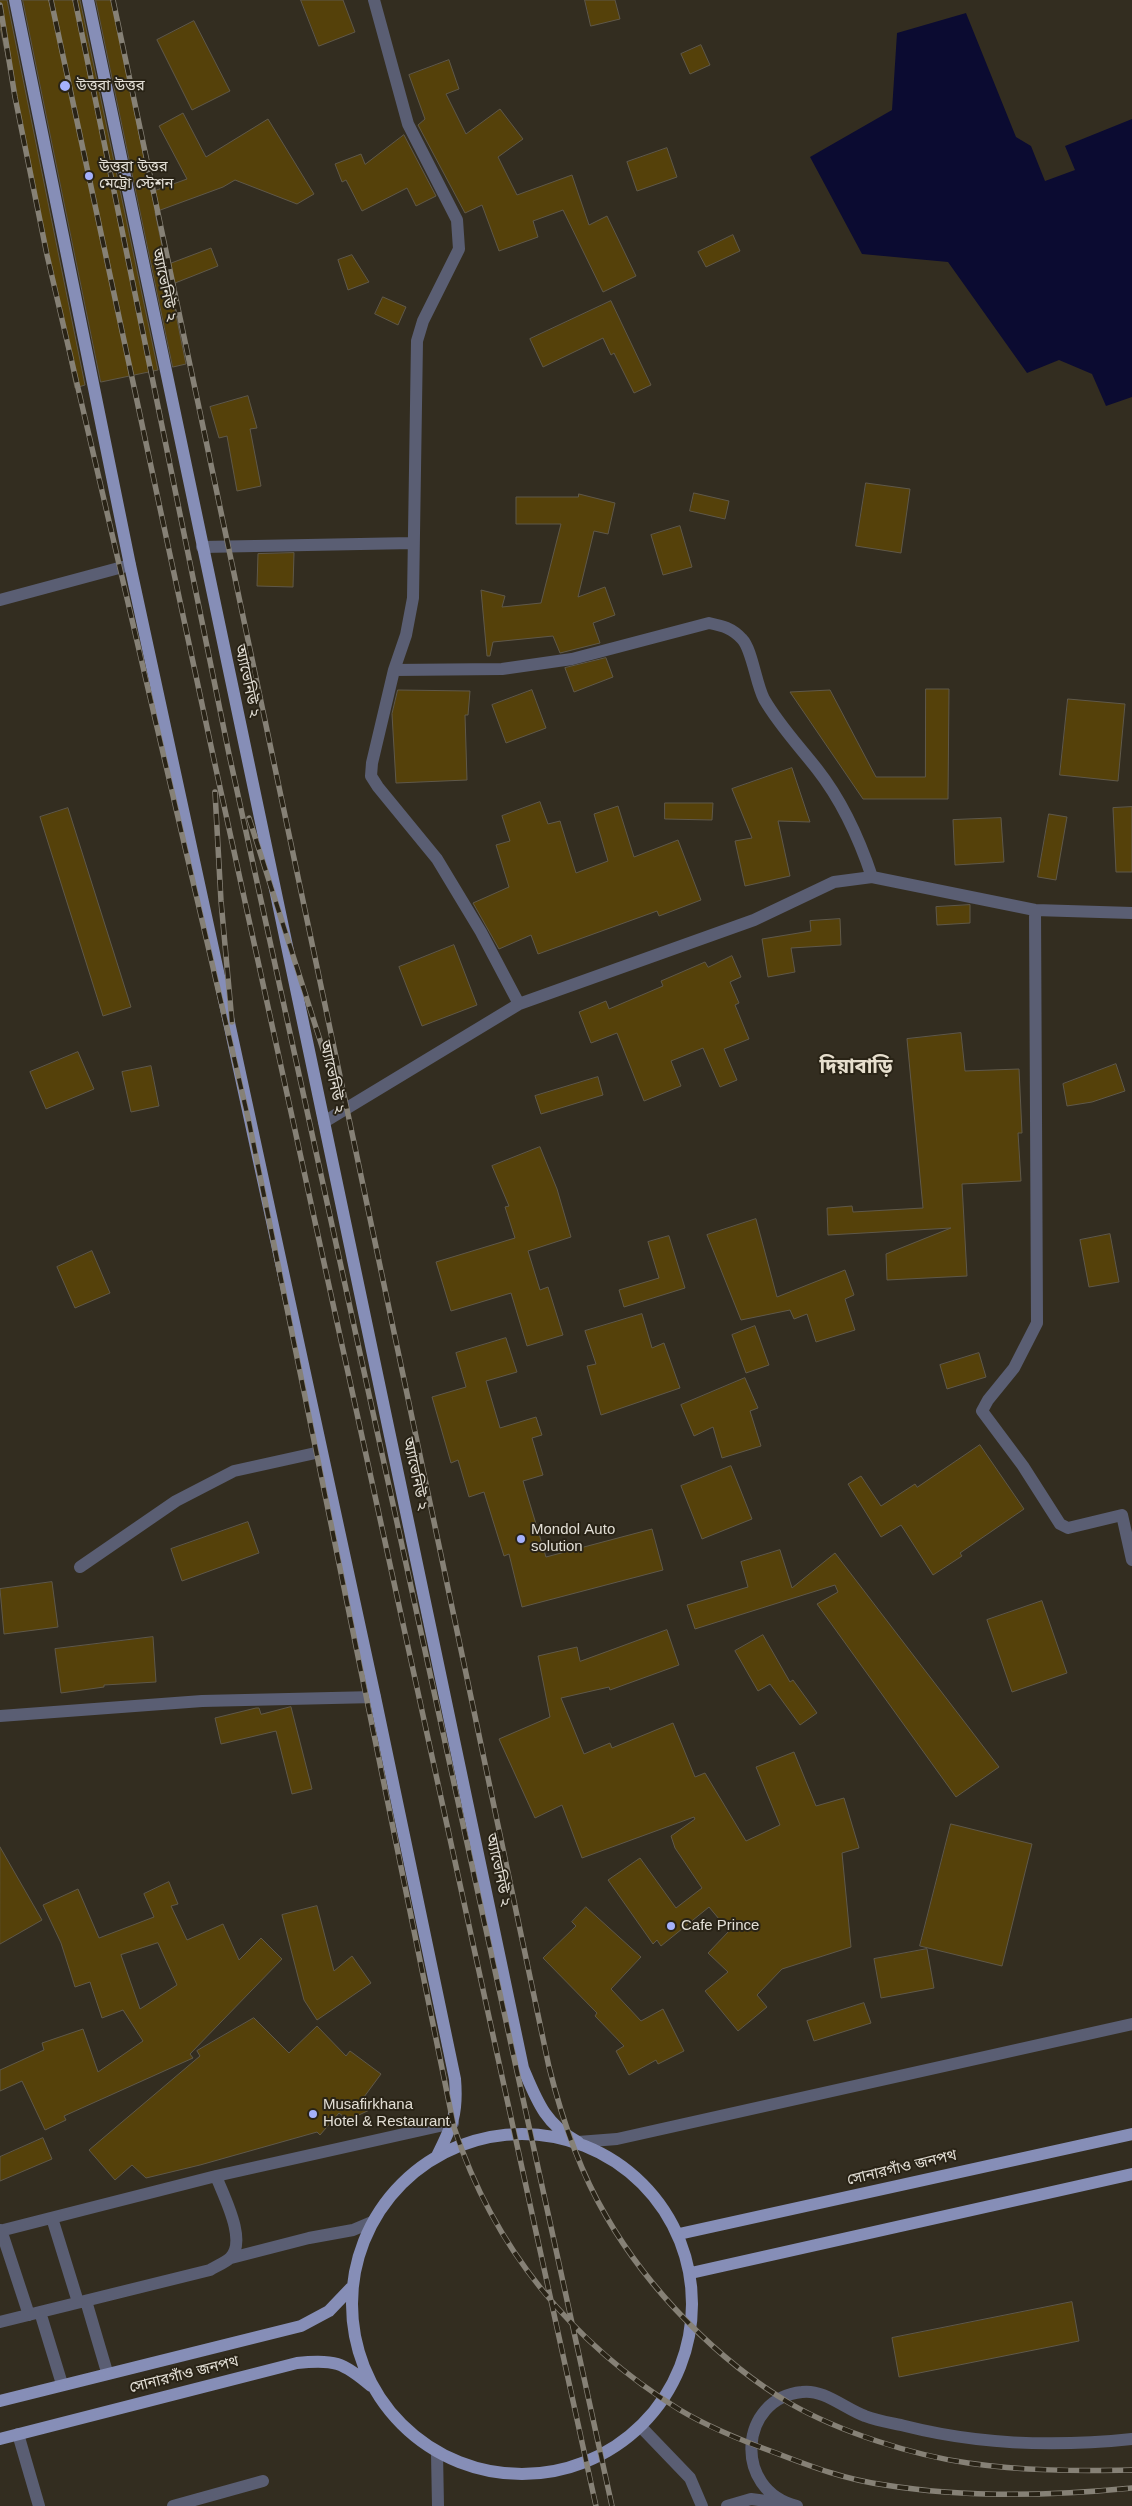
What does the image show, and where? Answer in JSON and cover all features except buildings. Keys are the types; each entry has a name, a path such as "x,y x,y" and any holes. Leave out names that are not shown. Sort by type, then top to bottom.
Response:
{"main road":[{"path":"15,0 130,565 320,1452 375,1697 455,2079 457,2099 453,2123 437,2156"},
{"name":"অ্যাভেনিউ ২","path":"88,0 522,2068 547,2118 560,2132 578,2142"},
{"name":"সোনারগাঁও জনপথ","path":"0,2439 297,2362 322,2360 348,2366 371,2386 397,2422 437,2453 478,2470 521,2475 565,2470 605,2453 641,2428 675,2383 692,2329 691,2273 679,2234 655,2194 620,2163 578,2142 530,2133 482,2138 437,2156 400,2185 372,2222 358,2254 351,2288 354,2339 371,2386"},
{"name":"সোনারগাঁও জনপথ","path":"679,2234 1132,2134"},
{"path":"691,2273 1132,2174"},
{"name":"সোনারগাঁও জনপথ","path":"0,2401 107,2372 301,2326 329,2311 351,2288"}],"street":[{"path":"374,0 408,124 457,220 459,249 423,321 417,341 413,598 406,635 394,670 372,762 371,776 437,859 481,932 519,1004"},
{"path":"202,547 413,543"},
{"path":"0,600 130,565"},
{"path":"394,670 502,669 572,659 709,623 730,628 744,641 763,697 776,719 818,770 848,816 860,840 872,877"},
{"path":"324,1122 519,1004 754,920 834,882 872,877 1035,910 1132,913"},
{"path":"1035,910 1037,1323 1014,1368 988,1400 982,1411 1022,1466 1060,1524 1068,1528 1122,1515 1132,1560"},
{"path":"80,1566 176,1502 234,1471 320,1452"},
{"path":"0,1716 202,1701 375,1697"},
{"path":"578,2142 617,2139 1132,2024"},
{"path":"62,2384 0,2230 216,2176 453,2123"},
{"path":"216,2176 232,2217 238,2241 231,2258"},
{"path":"52,2218 107,2372"},
{"path":"0,2322 210,2270 231,2258 309,2238 353,2230 372,2222"},
{"path":"794,2505 775,2496 760,2483 751,2458 751,2447 756,2426 771,2405 787,2394 804,2391 821,2394 866,2416 967,2438 1025,2444 1085,2444 1132,2439"},
{"path":"641,2428 690,2478 702,2506"},
{"path":"18,2434 39,2506"},
{"path":"437,2453 438,2506"},
{"path":"173,2506 263,2481"},
{"path":"727,2506 751,2499 794,2505"}],"shaded area":[{"path":"966,13 1016,137 1031,146 1045,181 1075,170 1065,146 1132,119 1132,397 1106,406 1092,374 1059,360 1027,373 948,262 862,254 810,157 892,110 897,33"}],"railway":[{"path":"51,0 214,760 596,2506"},
{"path":"75,0 229,754 612,2506"},
{"path":"113,0 549,2067 566,2125 580,2162 596,2199 606,2216 642,2270 664,2296 711,2345 764,2387 791,2404 854,2433 900,2448 946,2459 989,2466 1030,2469 1132,2470"},
{"path":"0,5 15,97 47,255 249,1122 454,2127 471,2171 491,2213 514,2252 541,2289 605,2355 641,2384 691,2417 751,2444 816,2468 857,2480 885,2485 977,2494 1070,2493 1132,2488"},
{"path":"215,792 221,901 232,1022"},
{"path":"249,818 335,1087"}],"place":[{"name":"উত্তরা উত্তর","path":"65,86"},
{"name":"উত্তরা উত্তর মেট্রো স্টেশন","path":"89,176"},
{"name":"Mondol Auto solution","path":"521,1539"},
{"name":"Cafe Prince","path":"671,1926"},
{"name":"Musafirkhana Hotel & Restaurant","path":"313,2114"}],"district":[{"name":"দিয়াবাড়ি","path":"856,1067"}]}
